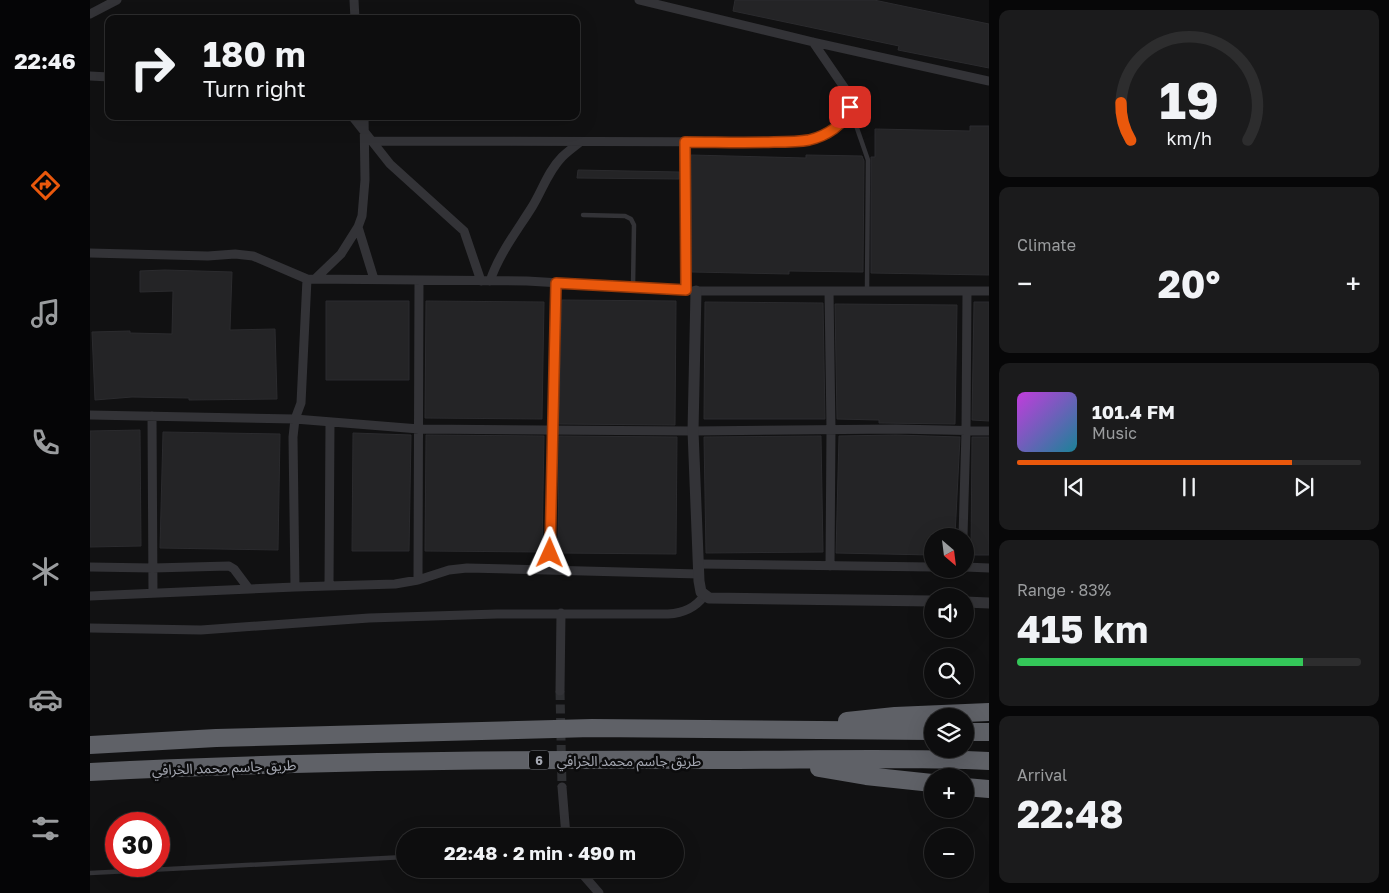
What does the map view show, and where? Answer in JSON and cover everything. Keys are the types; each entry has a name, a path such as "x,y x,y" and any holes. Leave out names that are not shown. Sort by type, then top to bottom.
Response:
{"highway":[{"path":"798,729 870,718 989,712"},
{"name":"طريق جاسم محمد الخرافي","path":"90,745 216,738 592,728 924,731"},
{"path":"974,732 989,732"},
{"path":"769,760 866,776 924,782"},
{"name":"طريق جاسم محمد الخرافي","path":"90,772 211,766 407,761 989,761"},
{"path":"974,788 989,789"}],"street":[{"path":"90,14 116,0"},
{"path":"354,0 355,15"},
{"path":"639,0 813,42 989,81"},
{"path":"372,141 767,142 810,140 825,134 842,122 850,107 848,93 813,42"},
{"path":"90,76 105,77"},
{"path":"355,120 390,164 464,230 486,281"},
{"path":"295,587 293,437 295,419 301,403 311,279 341,254 358,227 362,216 364,120"},
{"path":"486,281 552,171 562,158 580,142"},
{"path":"685,142 691,290 693,431 701,592 704,596 710,598 924,602"},
{"path":"358,227 374,280"},
{"path":"90,253 208,256 234,254 253,256 311,279 556,283 691,290 989,291"},
{"path":"418,580 419,280"},
{"path":"550,570 556,283"},
{"path":"829,291 830,566"},
{"path":"963,528 967,291"},
{"path":"90,415 295,419 419,429 989,431"},
{"path":"152,416 153,593"},
{"path":"329,586 330,422"},
{"path":"90,566 153,568 229,566 234,569 249,589"},
{"path":"90,596 395,584 458,569 924,567"},
{"path":"974,567 989,568"},
{"path":"90,628 201,630 369,618 561,613 674,614 691,608 704,596"},
{"path":"974,602 989,603"},
{"path":"560,691 561,613"},
{"path":"562,787 565,828"},
{"path":"586,878 599,893"}],"lane":[{"path":"850,107 868,160 867,291"},
{"path":"583,215 622,215 631,219 634,225 633,287"},
{"path":"90,873 396,857"}],"building":[{"path":"735,0 874,0 989,24 989,68 898,50 899,46 733,11"},
{"path":"970,126 989,126 989,275 871,273 871,157 875,157 875,129 970,131"},
{"path":"691,155 806,158 806,155 862,156 864,161 863,272 789,271 789,274 692,272"},
{"path":"578,170 679,172 679,179 577,178"},
{"path":"140,271 232,272 230,330 275,329 277,399 189,400 189,398 132,397 95,400 92,332 130,331 130,333 172,334 173,291 140,292"},
{"path":"562,300 676,301 675,425 559,424"},
{"path":"326,301 409,301 409,380 326,380"},
{"path":"426,301 544,302 542,419 425,418"},
{"path":"705,302 823,303 825,419 704,419"},
{"path":"974,302 989,302 989,421 972,420"},
{"path":"835,304 957,305 955,424 879,423 879,420 837,419"},
{"path":"140,430 141,546 90,547 90,431"},
{"path":"163,432 280,434 278,550 160,548"},
{"path":"353,433 411,435 409,551 352,551"},
{"path":"426,435 544,436 542,552 425,551"},
{"path":"559,436 677,437 676,554 558,553"},
{"path":"821,436 823,552 706,553 704,437"},
{"path":"839,436 960,437 955,528 924,528 924,555 836,553"},
{"path":"972,437 989,437 989,555 974,555 974,528 971,528"}],"tunnel":[{"path":"560,691 562,787"}],"route":[{"path":"550,553 556,283 686,290 685,142 810,140 825,134 842,122 846,118 850,107"}]}
